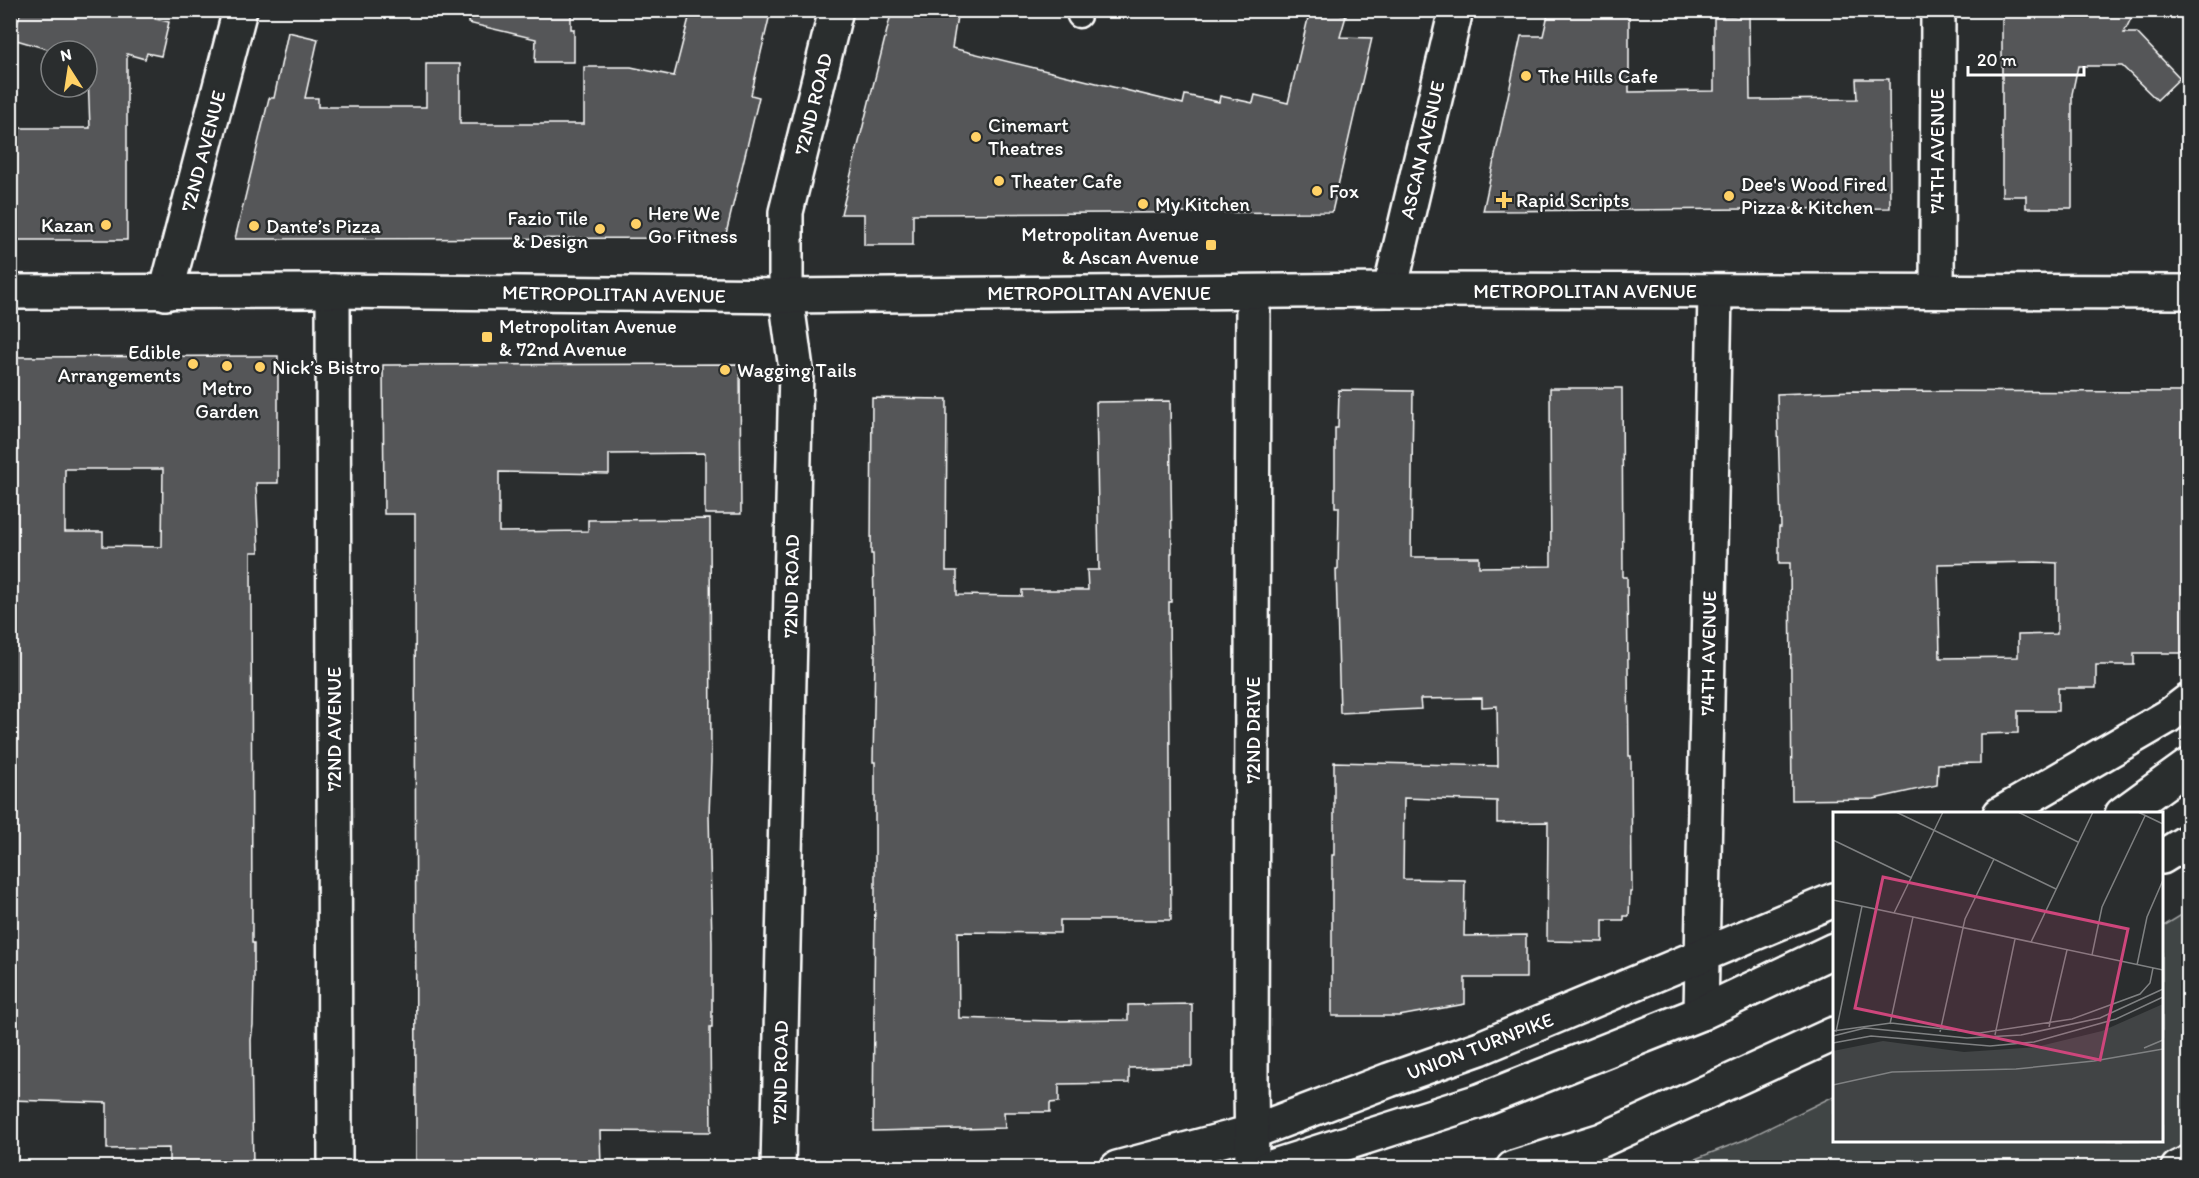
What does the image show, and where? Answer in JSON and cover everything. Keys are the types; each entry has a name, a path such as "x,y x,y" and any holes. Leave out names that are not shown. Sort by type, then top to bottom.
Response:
{"main road":[{"name":"72ND AVENUE","path":"166,292 240,10"},
{"name":"72ND ROAD","path":"778,1167 796,369 786,296 786,212 836,10"},
{"name":"ASCAN AVENUE","path":"1390,290 1456,10"},
{"name":"74TH AVENUE","path":"1937,291 1938,10"},
{"name":"METROPOLITAN AVENUE","path":"10,292 333,291 786,296 1390,290 2188,292"},
{"name":"72ND AVENUE","path":"333,291 335,1167"},
{"name":"72ND DRIVE","path":"1252,1167 1253,292"},
{"name":"74TH AVENUE","path":"1701,1013 1715,292"},
{"path":"2002,812 2167,717 2188,701"},
{"path":"2123,812 2188,766"},
{"path":"2163,855 2188,841"},
{"name":"UNION TURNPIKE","path":"1117,1167 1252,1132 1480,1048 1833,900"},
{"path":"1268,1167 1479,1101 1701,1013 1833,950"},
{"path":"1513,1167 1602,1140 1833,1034"},
{"path":"2178,1167 2188,1163"}],"shaded area":[{"path":"2188,911 2188,1167 1672,1168 1744,1140 1833,1096 1833,1142 2163,1142 2163,926"}],"building":[{"path":"21,10 157,10 155,19 169,22 161,56 147,53 145,59 127,54 127,240 10,240 10,128 90,128 89,99 99,99 99,39 39,39 39,47 13,39"},
{"path":"691,10 771,10 751,95 759,97 725,238 235,239 269,98 274,98 288,32 318,39 305,98 318,98 318,107 426,107 426,64 460,64 460,124 584,124 584,67 631,67 674,76"},
{"path":"892,10 958,10 952,48 1183,104 1185,95 1219,102 1220,96 1253,103 1255,95 1288,103 1310,10 1342,10 1341,15 1346,16 1340,37 1372,38 1332,212 913,214 913,245 864,245 864,214 841,214"},
{"path":"1549,10 1629,10 1629,92 1714,91 1714,16 1749,15 1750,100 1857,99 1856,79 1889,79 1890,208 1483,211 1521,36 1543,36"},
{"path":"2002,10 2134,12 2124,33 2137,33 2180,78 2157,100 2122,66 2078,66 2072,94 2072,208 2026,208 2026,196 2002,196"},
{"path":"469,11 571,11 571,29 574,29 574,62 535,62 536,39 468,23"},
{"path":"278,356 278,483 256,483 259,552 251,552 253,1167 169,1167 169,1148 107,1149 107,1103 10,1100 10,357","holes":["65,469 163,469 162,547 103,546 103,532 65,532"]},
{"path":"740,364 741,514 705,514 705,453 609,454 609,474 499,472 499,532 588,531 588,520 710,519 711,1132 600,1131 601,1167 416,1167 415,514 384,514 383,365"},
{"path":"1550,388 1622,388 1623,577 1627,577 1629,756 1631,756 1632,892 1630,892 1629,916 1624,916 1624,920 1603,920 1603,942 1547,941 1548,822 1497,823 1497,801 1404,798 1403,879 1465,880 1464,936 1526,935 1526,978 1465,978 1465,1004 1399,1016 1332,1016 1334,762 1498,766 1497,706 1482,707 1482,698 1420,699 1421,709 1340,713 1336,569 1338,569 1339,507 1335,507 1335,428 1338,428 1339,390 1413,391 1411,557 1479,557 1479,567 1551,566"},
{"path":"1853,391 2188,392 2188,653 2134,653 2134,665 2096,665 2096,688 2058,688 2058,711 2018,711 2018,733 1980,734 1980,763 1938,764 1937,785 1874,799 1792,800 1790,563 1779,563 1779,527 1781,527 1777,394","holes":["2057,563 2057,634 2018,635 2018,657 1940,658 1938,564"]},
{"path":"872,398 947,399 946,571 957,571 957,595 1022,596 1022,590 1088,590 1087,570 1099,570 1096,402 1170,401 1171,920 1060,920 1060,933 958,932 959,1018 1051,1021 1128,1020 1128,1005 1192,1004 1192,1066 1129,1068 1129,1083 1059,1084 1059,1102 1050,1103 1050,1112 1004,1112 1005,1128 873,1131 875,655 873,554 871,554"}],"place":[{"name":"The Hills Cafe","path":"1526,76"},
{"name":"Cinemart Theatres","path":"976,137"},
{"name":"Theater Cafe","path":"999,181"},
{"name":"Fox","path":"1317,191"},
{"name":"Dee's Wood Fired Pizza & Kitchen","path":"1729,196"},
{"name":"Rapid Scripts","path":"1504,200"},
{"name":"My Kitchen","path":"1143,204"},
{"name":"Here We Go Fitness","path":"636,224"},
{"name":"Kazan","path":"106,225"},
{"name":"Dante’s Pizza","path":"254,226"},
{"name":"Fazio Tile & Design","path":"600,229"},
{"name":"Metropolitan Avenue & Ascan Avenue","path":"1211,245"},
{"name":"Metropolitan Avenue & 72nd Avenue","path":"487,337"},
{"name":"Edible Arrangements","path":"193,364"},
{"name":"Metro Garden","path":"227,366"},
{"name":"Nick’s Bistro","path":"260,367"},
{"name":"Wagging Tails","path":"725,370"}]}
